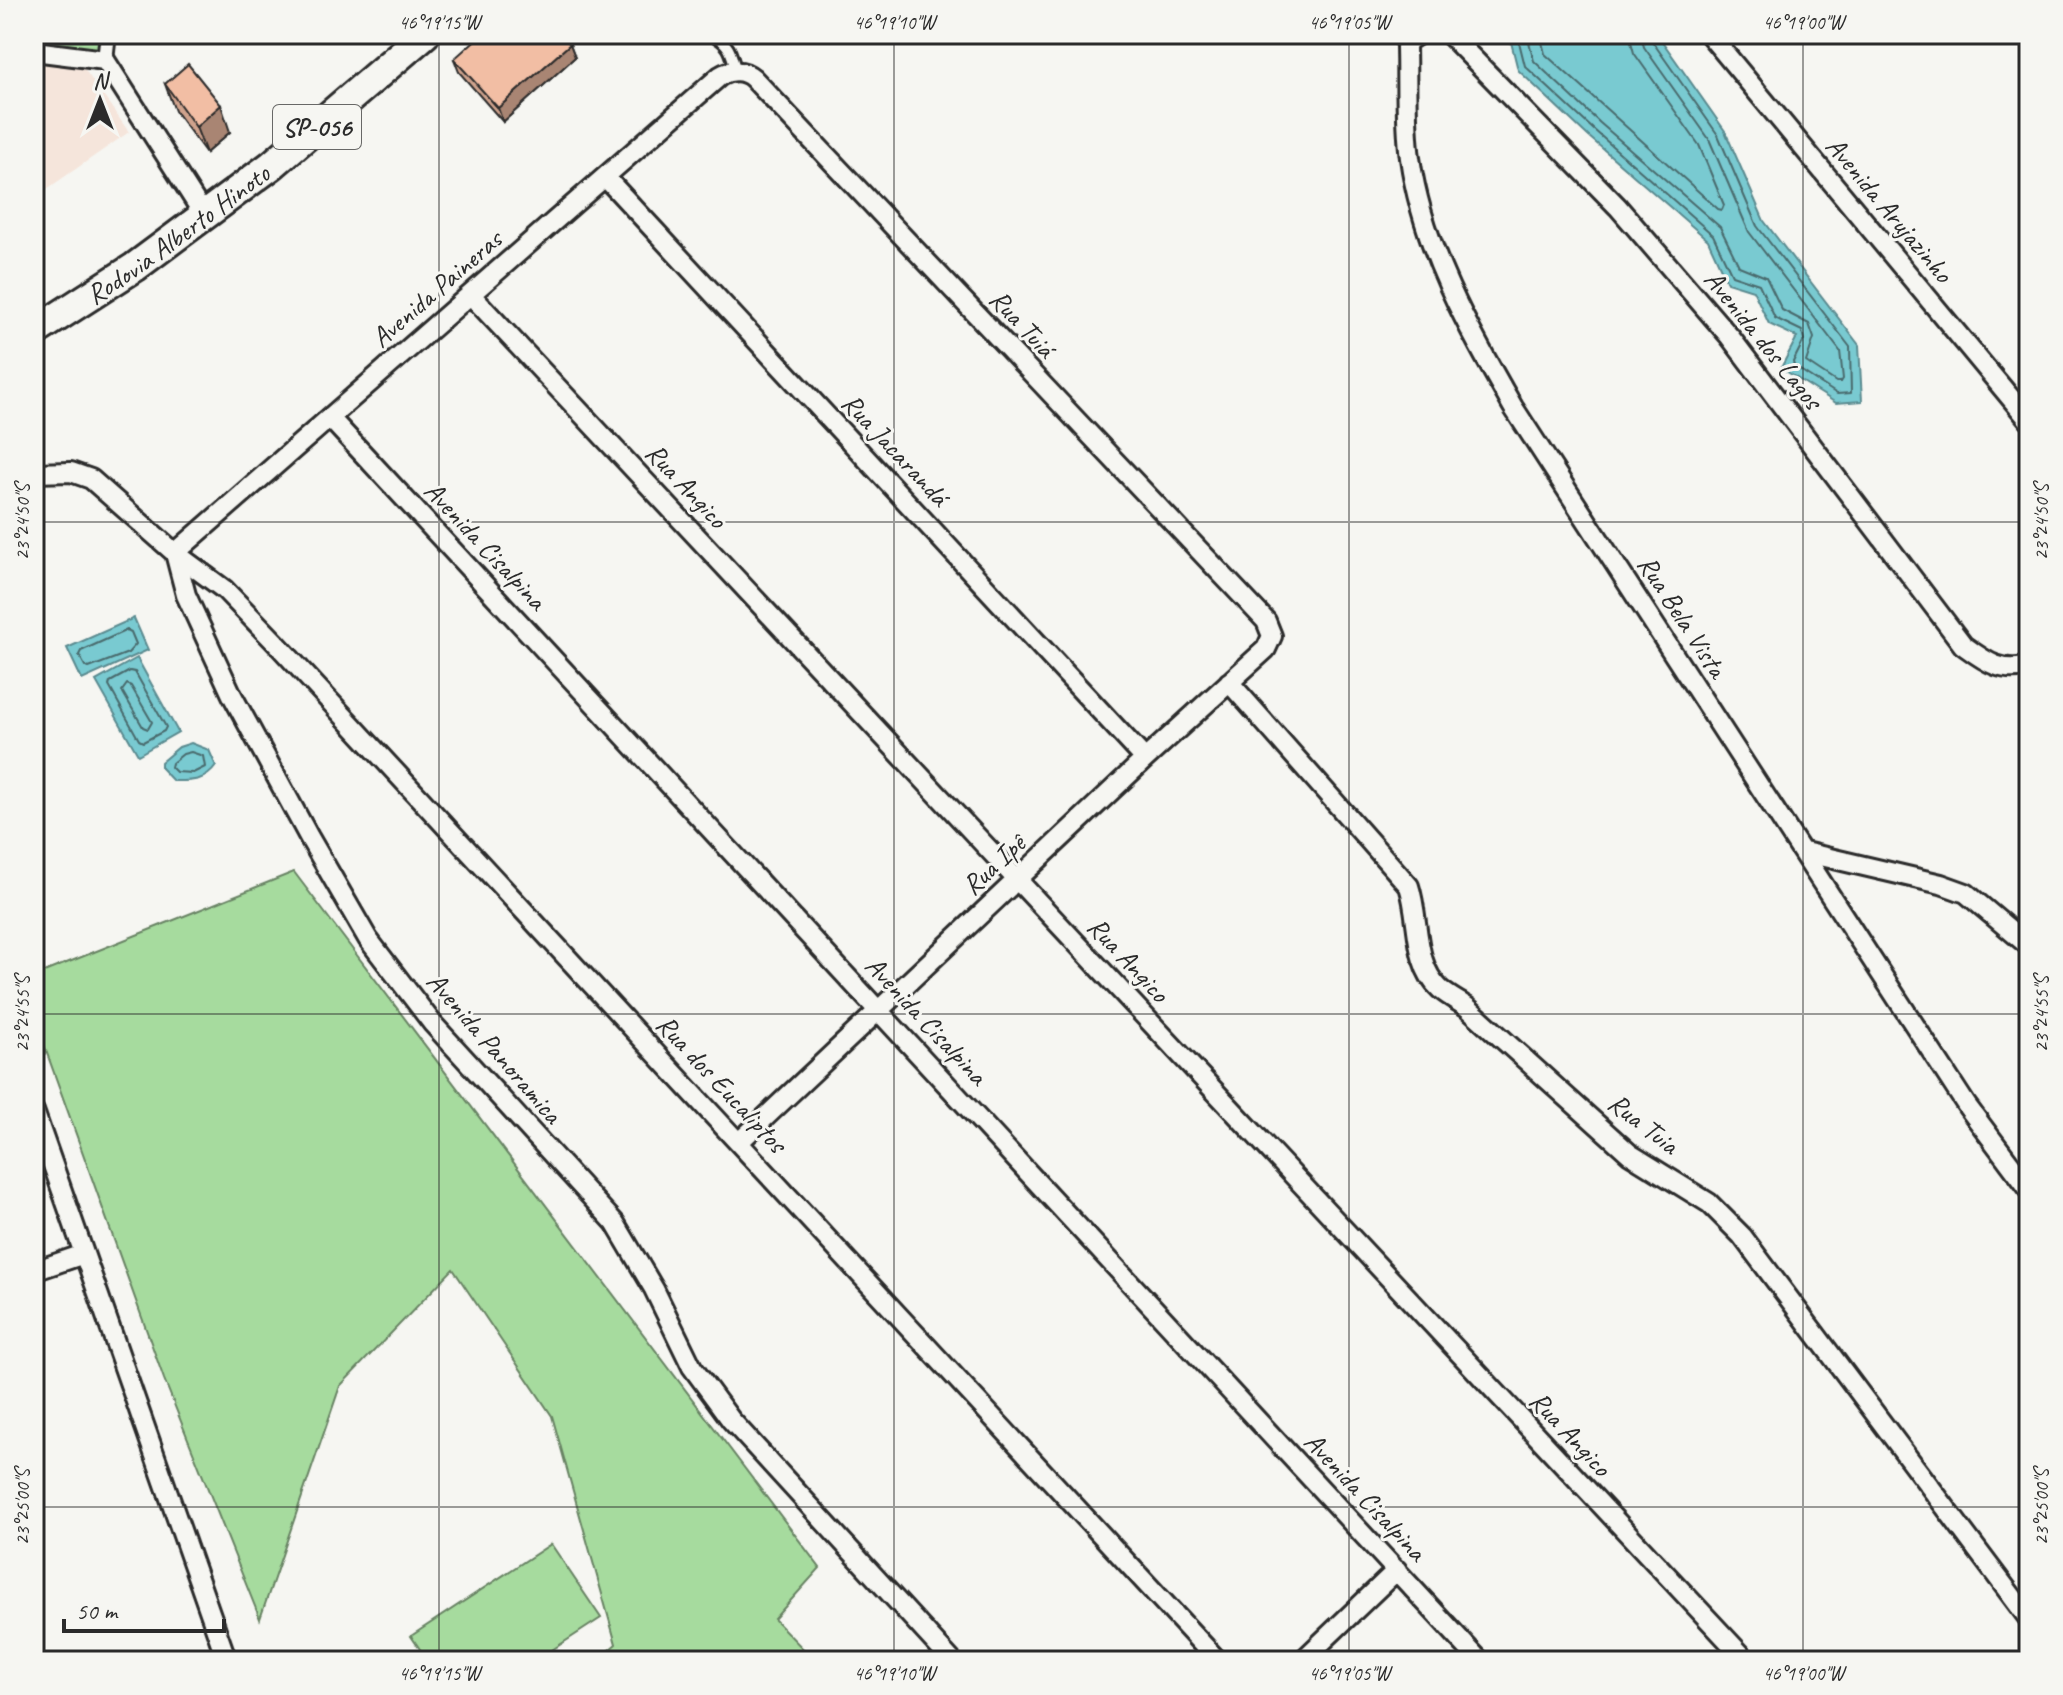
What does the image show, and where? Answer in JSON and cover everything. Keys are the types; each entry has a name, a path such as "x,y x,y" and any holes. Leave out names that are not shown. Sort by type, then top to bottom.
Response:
{"main road":[{"name":"Rodovia Alberto Hinoto","path":"34,332 135,267 272,165 425,34"}],"street":[{"path":"108,34 105,60 204,215"},
{"name":"Rua Bela Vista","path":"1419,34 1408,41 1406,47 1410,155 1420,209 1441,270 1471,333 1513,407 1967,1106 2029,1189"},
{"name":"Avenida dos Lagos","path":"1449,34 1618,207 1730,337 1963,645 1993,667 2018,669 2029,666"},
{"name":"Avenida Arujazinho","path":"1709,34 2029,420"},
{"path":"34,51 105,60"},
{"name":"Avenida Paineras","path":"175,553 720,76 736,71"},
{"name":"Rua Tuiá","path":"736,71 748,73 753,78 1266,621"},
{"name":"Rua Jacarandá","path":"605,177 1145,759"},
{"name":"Rua Angico","path":"471,295 1747,1661"},
{"name":"Avenida Cisalpina","path":"330,418 1480,1661"},
{"path":"34,473 71,472 91,479 175,553"},
{"name":"Rua dos Eucaliptos","path":"175,553 225,590 256,621 1218,1661"},
{"name":"Avenida Panoramica","path":"175,553 186,595 232,695 368,939 433,1024 615,1223 654,1289 692,1367 731,1420 952,1661"},
{"name":"Rua Ipê","path":"739,1142 1266,649 1272,636 1266,621"},
{"name":"Rua Tuia","path":"1229,682 1409,886 1416,906 1423,964 1439,988 1467,1007 1630,1154 1709,1203 1742,1236 2029,1619"},
{"path":"1804,852 1941,884 1966,893 2029,946"},
{"path":"34,1111 227,1661"},
{"path":"34,1271 84,1254"},
{"path":"1302,1661 1397,1570"}],"lane":[{"path":"711,34 725,41 730,48 736,71"}],"shaded area":[{"path":"34,58 80,63 129,132 34,198"}],"green space":[{"path":"34,34 101,34 98,53 34,44"},
{"path":"294,872 820,1568 774,1619 815,1661 596,1661 616,1644 552,1416 453,1269 340,1386 260,1619 164,1379 34,1017 34,976"},
{"path":"551,1544 601,1618 535,1661 428,1661 411,1636"}],"water":[{"path":"1509,34 1657,34 1725,131 1764,221 1859,345 1862,401 1836,403 1781,368 1797,337 1769,324 1753,290 1727,282 1708,240 1588,136 1518,70"},
{"path":"134,618 148,650 82,680 67,648"},
{"path":"137,658 178,732 138,755 96,681"},
{"path":"191,743 209,750 216,766 202,778 173,781 161,768 161,762 179,747"}],"building":[{"path":"482,34 560,34 570,44 498,108 454,59"},
{"path":"188,64 221,105 196,127 165,84"}]}
